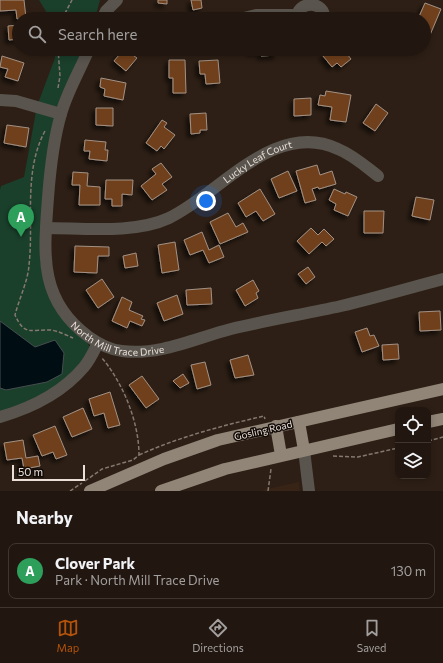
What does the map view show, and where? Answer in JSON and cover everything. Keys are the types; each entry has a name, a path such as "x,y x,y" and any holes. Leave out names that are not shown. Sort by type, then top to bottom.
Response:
{"main road":[{"name":"Gosling Road","path":"90,491 164,459 204,445 276,426 443,389"},
{"path":"431,421 443,419"},
{"path":"299,422 304,450"},
{"path":"276,426 281,455"},
{"path":"162,491 225,469 395,430"}],"street":[{"path":"105,10 117,0"},
{"path":"298,12 304,4 313,3 321,7 322,12"},
{"name":"North Mill Trace Drive","path":"86,56 61,114 49,181 46,228 46,264 53,294 68,319 96,347 133,352 164,349 231,329 341,306 443,278"},
{"path":"0,100 16,100 61,114"},
{"name":"Lucky Leaf Court","path":"46,228 111,228 154,223 168,218 185,209 246,164 266,153 296,144 309,143 337,148 352,156 378,176"},
{"path":"0,417 34,405 69,382 84,367 96,347"},
{"path":"304,450 308,491"}],"path":[{"path":"66,12 72,0"},
{"path":"58,89 60,76 59,56"},
{"path":"46,129 36,156 31,181 29,266 15,315 20,327 30,331 53,330 74,338"},
{"path":"70,491 102,469 133,460 139,455 139,438 127,403 115,376 96,347"},
{"path":"431,439 443,437"},
{"path":"331,456 358,456 395,449"},
{"path":"268,491 271,466"}],"shaded area":[{"path":"0,321 35,347 55,340 64,353 62,374 47,382 6,390 0,388"},
{"path":"299,482 300,491 263,491 263,490"}],"green space":[{"path":"39,0 100,0 97,12 46,12"},
{"path":"55,56 80,56 70,78 41,263 91,349 83,362 74,372 52,389 0,414 0,190 1,186 24,177 37,106"}],"building":[{"path":"0,0 24,0 25,12 16,12 16,10 0,11"},
{"path":"158,0 167,0 167,4 158,3"},
{"path":"191,0 201,0 202,8 193,10"},
{"path":"425,3 441,9 431,33 431,12 421,12"},
{"path":"8,26 12,26 12,40 9,40"},
{"path":"2,56 24,63 18,81 5,77 8,69 0,67"},
{"path":"118,56 134,56 137,58 126,71 114,61"},
{"path":"323,56 349,56 351,59 341,67 337,63 332,67"},
{"path":"169,60 185,60 186,93 173,93 173,78 169,78"},
{"path":"218,60 220,83 206,84 205,74 200,74 199,61"},
{"path":"101,78 126,83 123,100 104,96 105,89 100,87"},
{"path":"326,91 351,95 346,122 330,120 332,107 318,105 320,95 325,96"},
{"path":"311,98 311,115 294,116 294,99"},
{"path":"376,104 388,113 375,131 363,123"},
{"path":"96,108 113,108 113,126 96,125"},
{"path":"206,113 207,130 200,130 200,133 191,134 190,114"},
{"path":"162,120 167,123 164,127 175,135 164,149 161,146 157,151 146,143"},
{"path":"7,125 29,128 26,147 4,143"},
{"path":"85,140 106,142 105,150 108,150 107,161 89,159 90,151 84,151"},
{"path":"161,163 172,177 162,184 167,190 152,200 141,186 156,174 152,169"},
{"path":"317,165 320,175 332,171 336,184 319,189 318,187 312,189 316,200 305,203 296,171"},
{"path":"288,171 297,191 279,198 271,179"},
{"path":"73,172 88,173 87,186 100,187 100,205 79,205 80,185 72,185"},
{"path":"106,180 133,180 132,195 122,194 122,206 112,206 112,199 105,199"},
{"path":"260,189 275,214 263,221 256,211 246,217 238,203"},
{"path":"334,189 357,197 348,216 334,210 336,204 329,200"},
{"path":"416,197 434,200 430,220 412,216"},
{"path":"364,211 384,211 383,233 364,233"},
{"path":"228,213 236,227 243,223 248,232 220,244 210,222"},
{"path":"311,228 318,235 324,229 334,239 326,246 322,242 309,254 297,241"},
{"path":"202,232 209,250 219,245 224,257 209,263 203,250 190,255 184,240"},
{"path":"175,242 179,270 162,273 158,245"},
{"path":"75,246 109,247 109,256 98,256 97,273 74,272"},
{"path":"136,253 138,266 125,268 123,256"},
{"path":"308,267 315,277 306,284 298,274"},
{"path":"102,279 114,297 98,308 86,290"},
{"path":"253,280 259,291 256,293 258,298 245,306 236,290"},
{"path":"211,288 212,304 187,305 186,290"},
{"path":"177,295 183,314 164,321 157,303"},
{"path":"122,297 132,302 129,310 143,316 141,319 145,320 142,326 130,321 127,328 112,321"},
{"path":"440,311 441,330 420,331 419,312"},
{"path":"367,328 370,336 374,335 379,346 362,352 355,332"},
{"path":"398,344 399,359 383,360 382,345"},
{"path":"248,355 254,375 235,378 230,360"},
{"path":"205,362 211,385 197,389 191,365"},
{"path":"183,374 189,383 180,388 173,381"},
{"path":"142,376 159,399 146,408 129,385"},
{"path":"110,392 120,425 108,428 104,413 94,416 89,399"},
{"path":"83,408 92,429 72,437 63,417"},
{"path":"55,426 67,455 56,459 53,452 42,456 33,435"},
{"path":"23,440 26,458 38,456 40,466 24,469 22,458 7,460 4,443"}],"place":[{"name":"Clover Park","path":"21,237"}]}
